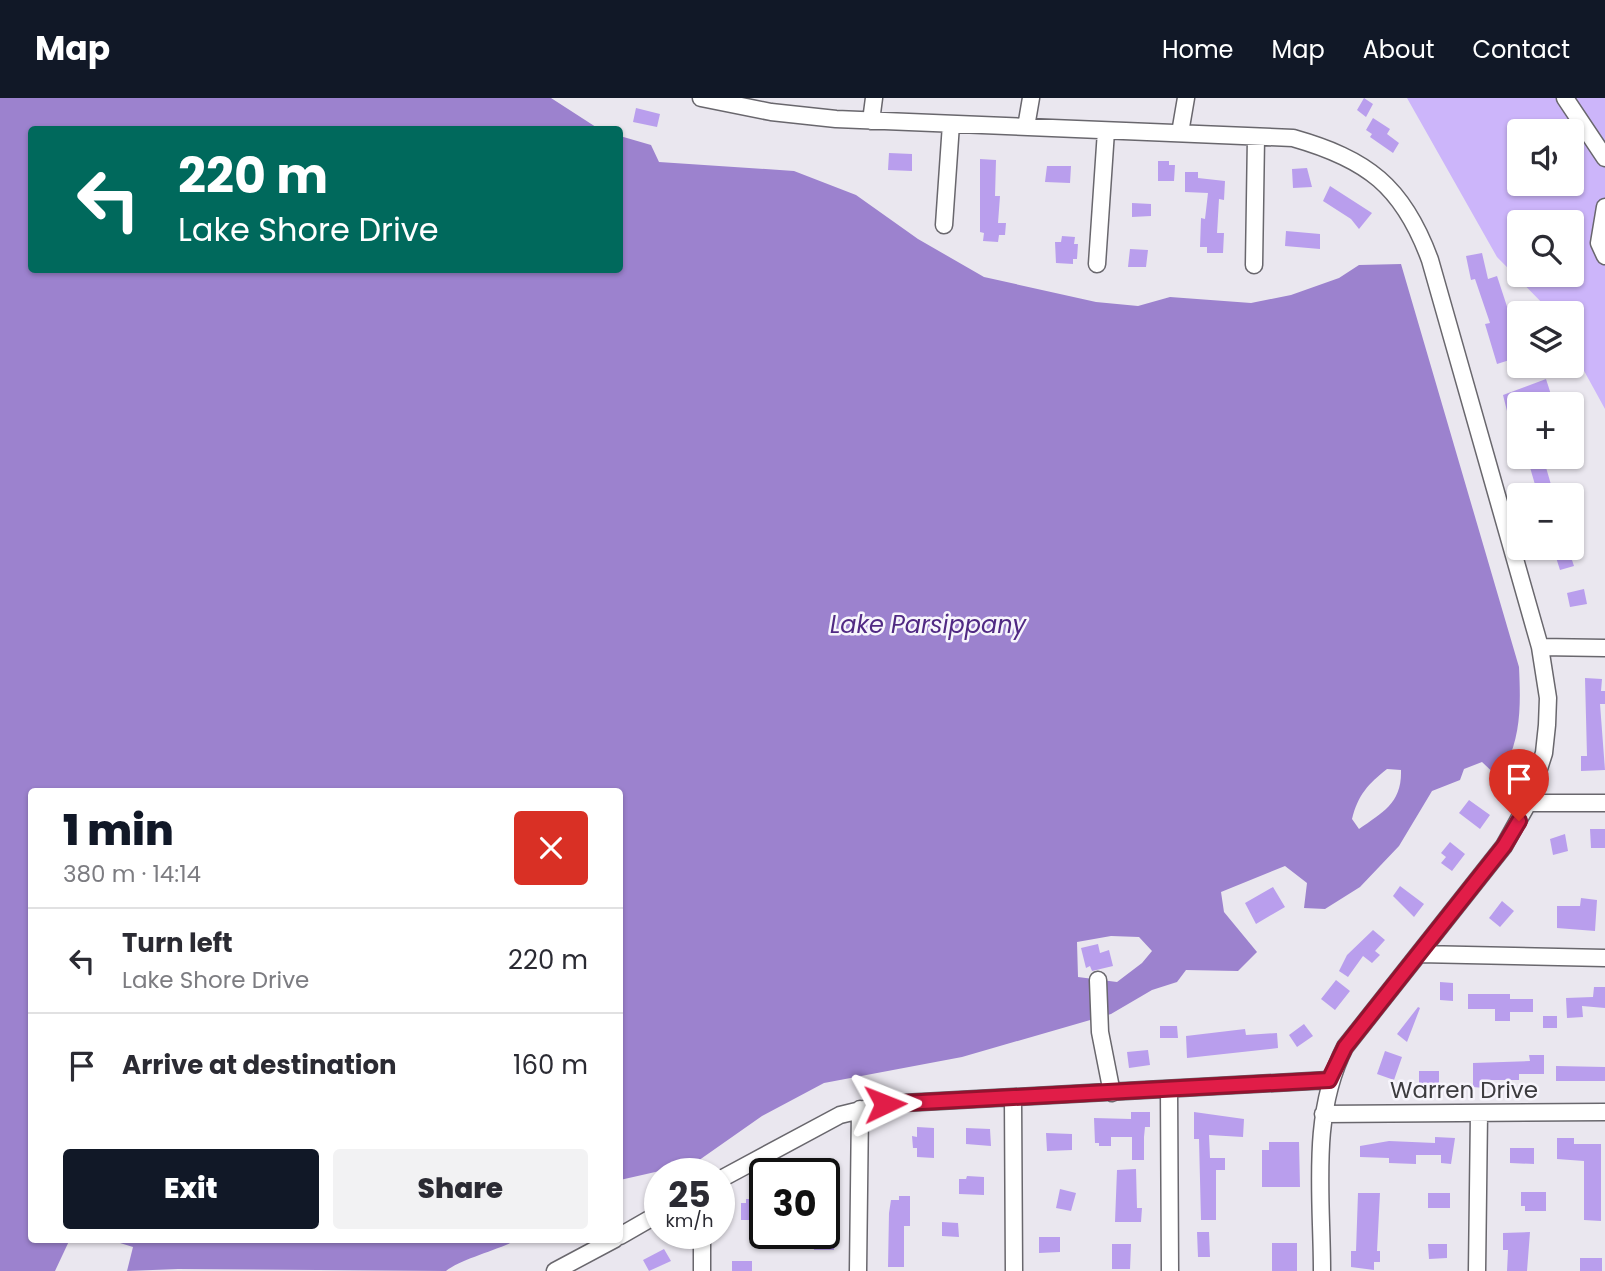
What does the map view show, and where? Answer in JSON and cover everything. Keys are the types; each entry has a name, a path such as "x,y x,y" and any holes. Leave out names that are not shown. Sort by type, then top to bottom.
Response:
{"street":[{"path":"701,98 771,112 871,121 1293,138 1319,145 1362,164 1396,196 1417,225 1430,260 1540,648 1548,698 1548,725 1544,753 1528,803 1504,846 1345,1047 1329,1080 1323,1114 1322,1271"},
{"path":"871,121 874,98"},
{"path":"1026,127 1031,98"},
{"path":"1180,133 1186,98"},
{"path":"1565,98 1605,158"},
{"path":"944,225 950,124"},
{"path":"1097,264 1106,131"},
{"path":"1254,265 1256,137"},
{"path":"1605,207 1599,243 1605,256"},
{"path":"1540,648 1605,648"},
{"path":"1528,803 1605,803"},
{"path":"1419,954 1605,958"},
{"path":"1098,980 1100,1032 1112,1093"},
{"path":"735,1171 820,1124 860,1109 885,1104 1329,1080"},
{"path":"1169,1090 1170,1271"},
{"path":"1013,1098 1014,1271"},
{"path":"858,1271 860,1109"},
{"name":"Warren Drive","path":"1323,1114 1605,1112"},
{"path":"1477,1271 1479,1113"},
{"path":"623,1235 644,1222"},
{"path":"555,1271 608,1243"},
{"path":"702,1249 702,1271"}],"shaded area":[{"path":"1407,98 1605,98 1605,409 1584,371 1584,301 1540,301 1526,287 1584,287 1584,210 1507,210 1507,267 1497,257"}],"water":[{"name":"Lake Parsippany","path":"0,98 551,98 594,126 28,126 28,273 623,273 623,137 651,145 659,162 794,171 856,195 918,239 984,277 1096,302 1138,306 1170,297 1251,303 1291,295 1339,278 1359,265 1401,264 1519,667 1520,697 1516,738 1499,778 1482,762 1464,769 1460,780 1432,791 1399,846 1360,887 1325,909 1304,908 1307,883 1285,866 1221,892 1224,912 1257,952 1238,971 1186,970 1177,982 1152,990 1111,1014 962,1057 824,1083 762,1116 702,1158 644,1158 644,1175 623,1179 623,788 28,788 28,1243 68,1243 55,1271 0,1271","holes":["1387,769 1401,770 1398,791 1389,806 1359,829 1352,819 1357,803 1369,785","1111,936 1139,937 1152,951 1142,963 1117,982 1078,977 1077,942"]},
{"path":"120,1243 510,1243 461,1262 446,1271 127,1271 133,1247"}],"building":[{"path":"1364,98 1373,104 1366,117 1357,110"},
{"path":"636,108 660,114 657,127 633,122"},
{"path":"1373,118 1390,129 1387,134 1399,143 1393,153 1370,137 1372,134 1366,130"},
{"path":"889,153 912,154 912,171 888,170"},
{"path":"980,159 996,160 995,196 1000,196 998,223 1006,223 1005,235 999,235 998,242 983,241 984,233 980,232"},
{"path":"1158,161 1169,161 1169,165 1175,165 1174,181 1158,181"},
{"path":"1047,166 1071,166 1070,183 1045,182"},
{"path":"1307,168 1312,187 1293,188 1292,169"},
{"path":"1185,172 1198,172 1198,178 1225,181 1224,200 1219,199 1217,233 1224,233 1223,253 1207,253 1207,247 1200,247 1201,218 1205,219 1208,193 1185,192"},
{"path":"1330,186 1372,213 1359,229 1351,219 1323,201"},
{"path":"1132,203 1151,204 1151,216 1132,217"},
{"path":"1286,231 1320,234 1320,249 1285,246"},
{"path":"1062,236 1075,237 1074,244 1078,244 1077,259 1073,259 1073,264 1056,263 1055,242 1061,242"},
{"path":"1130,249 1148,250 1146,267 1128,267"},
{"path":"1482,253 1488,279 1497,276 1507,306 1507,361 1497,364 1485,324 1490,323 1475,279 1471,280 1466,256"},
{"path":"1546,379 1550,392 1511,392"},
{"path":"1507,394 1507,411 1503,395"},
{"path":"1530,469 1546,469 1551,483 1535,483"},
{"path":"1557,560 1572,560 1574,566 1560,570"},
{"path":"1584,589 1587,604 1570,607 1567,593"},
{"path":"1585,678 1602,679 1601,691 1605,691 1605,704 1600,704 1605,770 1581,771 1581,756 1587,756"},
{"path":"1469,800 1490,815 1480,829 1459,813"},
{"path":"1590,829 1605,829 1605,848 1591,848"},
{"path":"1565,834 1568,851 1553,855 1550,839"},
{"path":"1450,842 1465,854 1452,871 1441,863 1446,857 1441,853"},
{"path":"1400,886 1424,904 1414,917 1393,896"},
{"path":"1273,887 1285,907 1256,924 1245,903"},
{"path":"1581,898 1597,900 1595,931 1557,928 1557,906 1580,906"},
{"path":"1502,901 1514,911 1500,927 1489,918"},
{"path":"1373,930 1385,940 1375,951 1380,955 1372,963 1363,956 1348,977 1339,971 1347,955"},
{"path":"1098,944 1100,953 1109,950 1113,966 1092,971 1090,966 1086,968 1081,948"},
{"path":"1336,980 1350,991 1335,1010 1321,999"},
{"path":"1440,982 1453,983 1453,1001 1440,1000"},
{"path":"1594,987 1605,987 1605,1008 1582,1006 1583,1017 1567,1018 1566,998 1593,997"},
{"path":"1468,994 1510,994 1510,999 1533,999 1533,1012 1510,1012 1510,1021 1495,1021 1495,1009 1468,1009"},
{"path":"1418,1007 1420,1008 1407,1042 1397,1034"},
{"path":"1543,1016 1557,1016 1557,1028 1543,1028"},
{"path":"1304,1024 1313,1036 1297,1047 1289,1035"},
{"path":"1160,1026 1177,1026 1178,1038 1160,1038"},
{"path":"1245,1029 1246,1035 1277,1033 1278,1048 1187,1058 1186,1036"},
{"path":"1148,1050 1150,1065 1129,1068 1127,1052"},
{"path":"1385,1051 1402,1057 1394,1080 1377,1074"},
{"path":"1529,1055 1544,1055 1544,1074 1519,1074 1519,1080 1484,1080 1484,1088 1473,1087 1473,1063 1530,1061"},
{"path":"1556,1066 1605,1067 1605,1081 1556,1081"},
{"path":"1419,1071 1439,1071 1439,1084 1419,1085"},
{"path":"1131,1112 1150,1112 1150,1127 1145,1127 1144,1160 1132,1160 1132,1137 1111,1137 1111,1146 1099,1146 1099,1143 1095,1143 1094,1118 1131,1119"},
{"path":"1194,1112 1244,1119 1243,1137 1209,1135 1210,1158 1225,1158 1225,1170 1216,1170 1216,1220 1201,1220 1199,1139 1194,1139"},
{"path":"917,1127 934,1128 934,1158 917,1157 912,1136 917,1137"},
{"path":"966,1128 990,1129 991,1146 966,1144"},
{"path":"1046,1133 1072,1134 1072,1150 1047,1151"},
{"path":"1435,1137 1455,1138 1451,1164 1441,1163 1441,1155 1416,1155 1416,1164 1389,1163 1389,1158 1360,1157 1360,1146 1389,1141 1435,1143"},
{"path":"1557,1138 1574,1138 1574,1144 1601,1144 1601,1221 1584,1220 1584,1161 1557,1159"},
{"path":"1269,1142 1299,1142 1300,1187 1262,1187 1262,1150 1269,1150"},
{"path":"1510,1148 1534,1148 1534,1164 1510,1163"},
{"path":"1136,1169 1137,1208 1142,1208 1141,1222 1115,1222 1117,1170"},
{"path":"967,1176 984,1177 984,1195 959,1194 959,1179 966,1179"},
{"path":"1060,1189 1076,1193 1071,1211 1056,1208"},
{"path":"1521,1192 1546,1192 1546,1211 1525,1211 1525,1206 1521,1206"},
{"path":"1358,1193 1380,1193 1377,1251 1380,1251 1380,1262 1374,1262 1374,1270 1351,1267 1351,1251 1356,1251"},
{"path":"1428,1193 1450,1193 1450,1208 1428,1208"},
{"path":"899,1196 910,1196 910,1226 904,1226 904,1267 888,1267 891,1200 899,1200"},
{"path":"746,1199 749,1199 749,1220 741,1220 741,1203 746,1203"},
{"path":"942,1222 958,1223 959,1237 942,1236"},
{"path":"1197,1232 1209,1232 1210,1257 1198,1257"},
{"path":"1530,1232 1527,1271 1507,1271 1508,1250 1503,1250 1503,1233"},
{"path":"1039,1237 1060,1237 1060,1252 1039,1253"},
{"path":"1272,1243 1297,1243 1297,1271 1272,1271"},
{"path":"1112,1244 1131,1244 1130,1269 1112,1269"},
{"path":"1428,1244 1447,1244 1447,1258 1429,1259"},
{"path":"664,1249 671,1261 649,1271 643,1260"},
{"path":"1580,1258 1602,1258 1602,1271 1580,1271"},
{"path":"732,1261 752,1261 752,1271 732,1271"}],"route":[{"path":"885,1104 1329,1080 1345,1047 1510,839 1519,821"}]}
